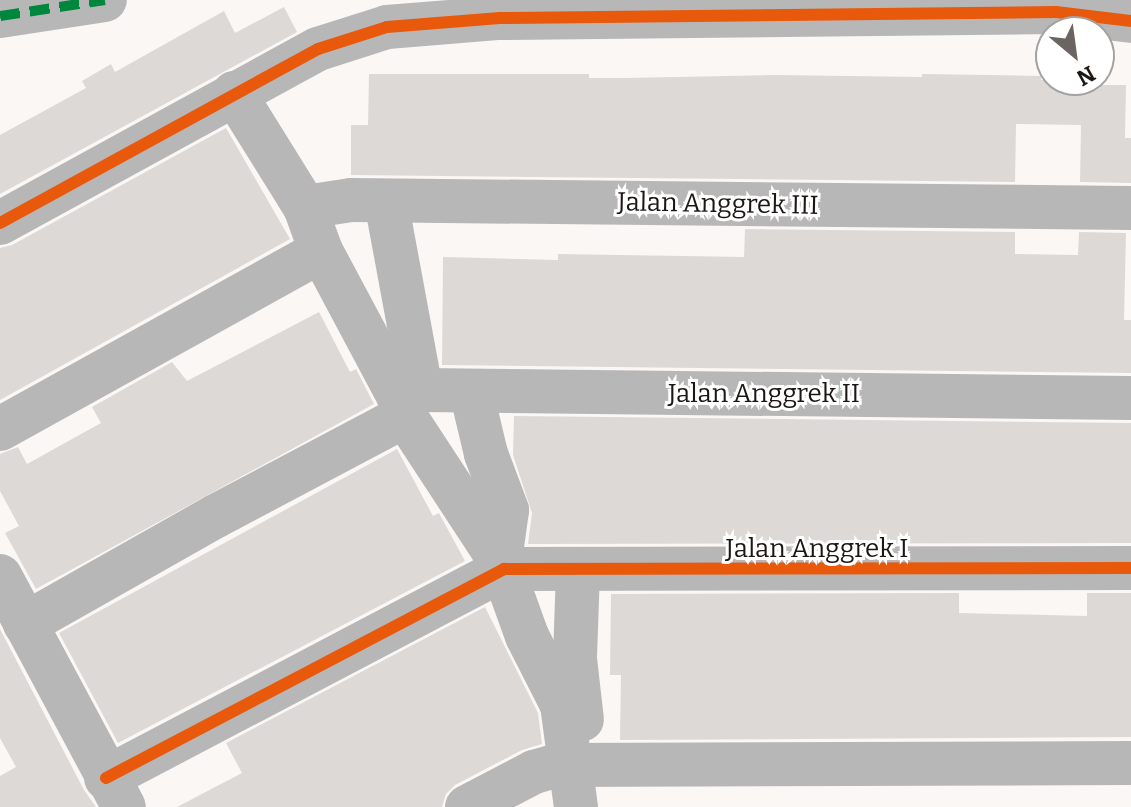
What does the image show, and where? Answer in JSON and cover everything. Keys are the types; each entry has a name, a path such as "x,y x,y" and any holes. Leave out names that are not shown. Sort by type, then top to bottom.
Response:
{"street":[{"path":"0,16 105,0"},
{"path":"0,223 318,49 350,36 403,26 500,18 1056,12 1131,21"},
{"path":"234,93 305,207 321,251 502,565 527,636 562,705 580,764"},
{"name":"Jalan Anggrek III","path":"305,207 351,200 1131,208"},
{"path":"386,201 408,400"},
{"path":"0,429 321,251"},
{"path":"471,391 486,454 507,510 502,565"},
{"name":"Jalan Anggrek II","path":"408,400 471,391 1131,398"},
{"path":"25,624 216,516 408,400"},
{"path":"0,576 115,792 502,565"},
{"name":"Jalan Anggrek I","path":"502,565 578,571 1131,568"},
{"path":"576,807 580,764 575,659 578,571"},
{"path":"467,807 546,767 580,764 1131,763"}],"building":[{"path":"284,7 297,32 0,194 0,135 86,88 82,81 111,64 115,72 224,11 235,33"},
{"path":"369,74 589,74 589,78 775,75 922,77 922,74 1035,76 1035,96 1115,96 1115,85 1126,85 1125,138 1131,138 1131,183 1080,182 1081,125 1016,124 1015,182 351,175 351,125 368,125"},
{"path":"226,128 290,239 0,400 0,248 12,245"},
{"path":"745,229 1015,232 1015,254 1078,255 1079,232 1126,233 1124,320 1131,320 1131,373 442,365 443,257 558,260 558,254 744,257"},
{"path":"319,312 350,372 356,369 374,404 36,589 5,533 19,526 0,491 0,454 18,447 27,464 101,423 92,407 172,362 187,381"},
{"path":"514,416 1131,423 1131,543 528,544 532,513 513,455"},
{"path":"397,449 433,516 439,513 465,561 118,743 59,633"},
{"path":"959,593 959,613 1087,616 1087,593 1131,593 1131,737 620,740 621,675 610,675 611,594"},
{"path":"485,607 538,713 542,744 522,750 455,785 446,794 442,807 177,807 242,773 226,743"},
{"path":"0,629 84,790 96,807 0,807 0,776 16,767 0,738"}],"marked path":[{"path":"0,16 105,0"}],"cycle path":[{"path":"0,223 318,49 387,27 500,18 1056,12 1131,21"},
{"path":"106,778 504,569 1131,568"}]}
